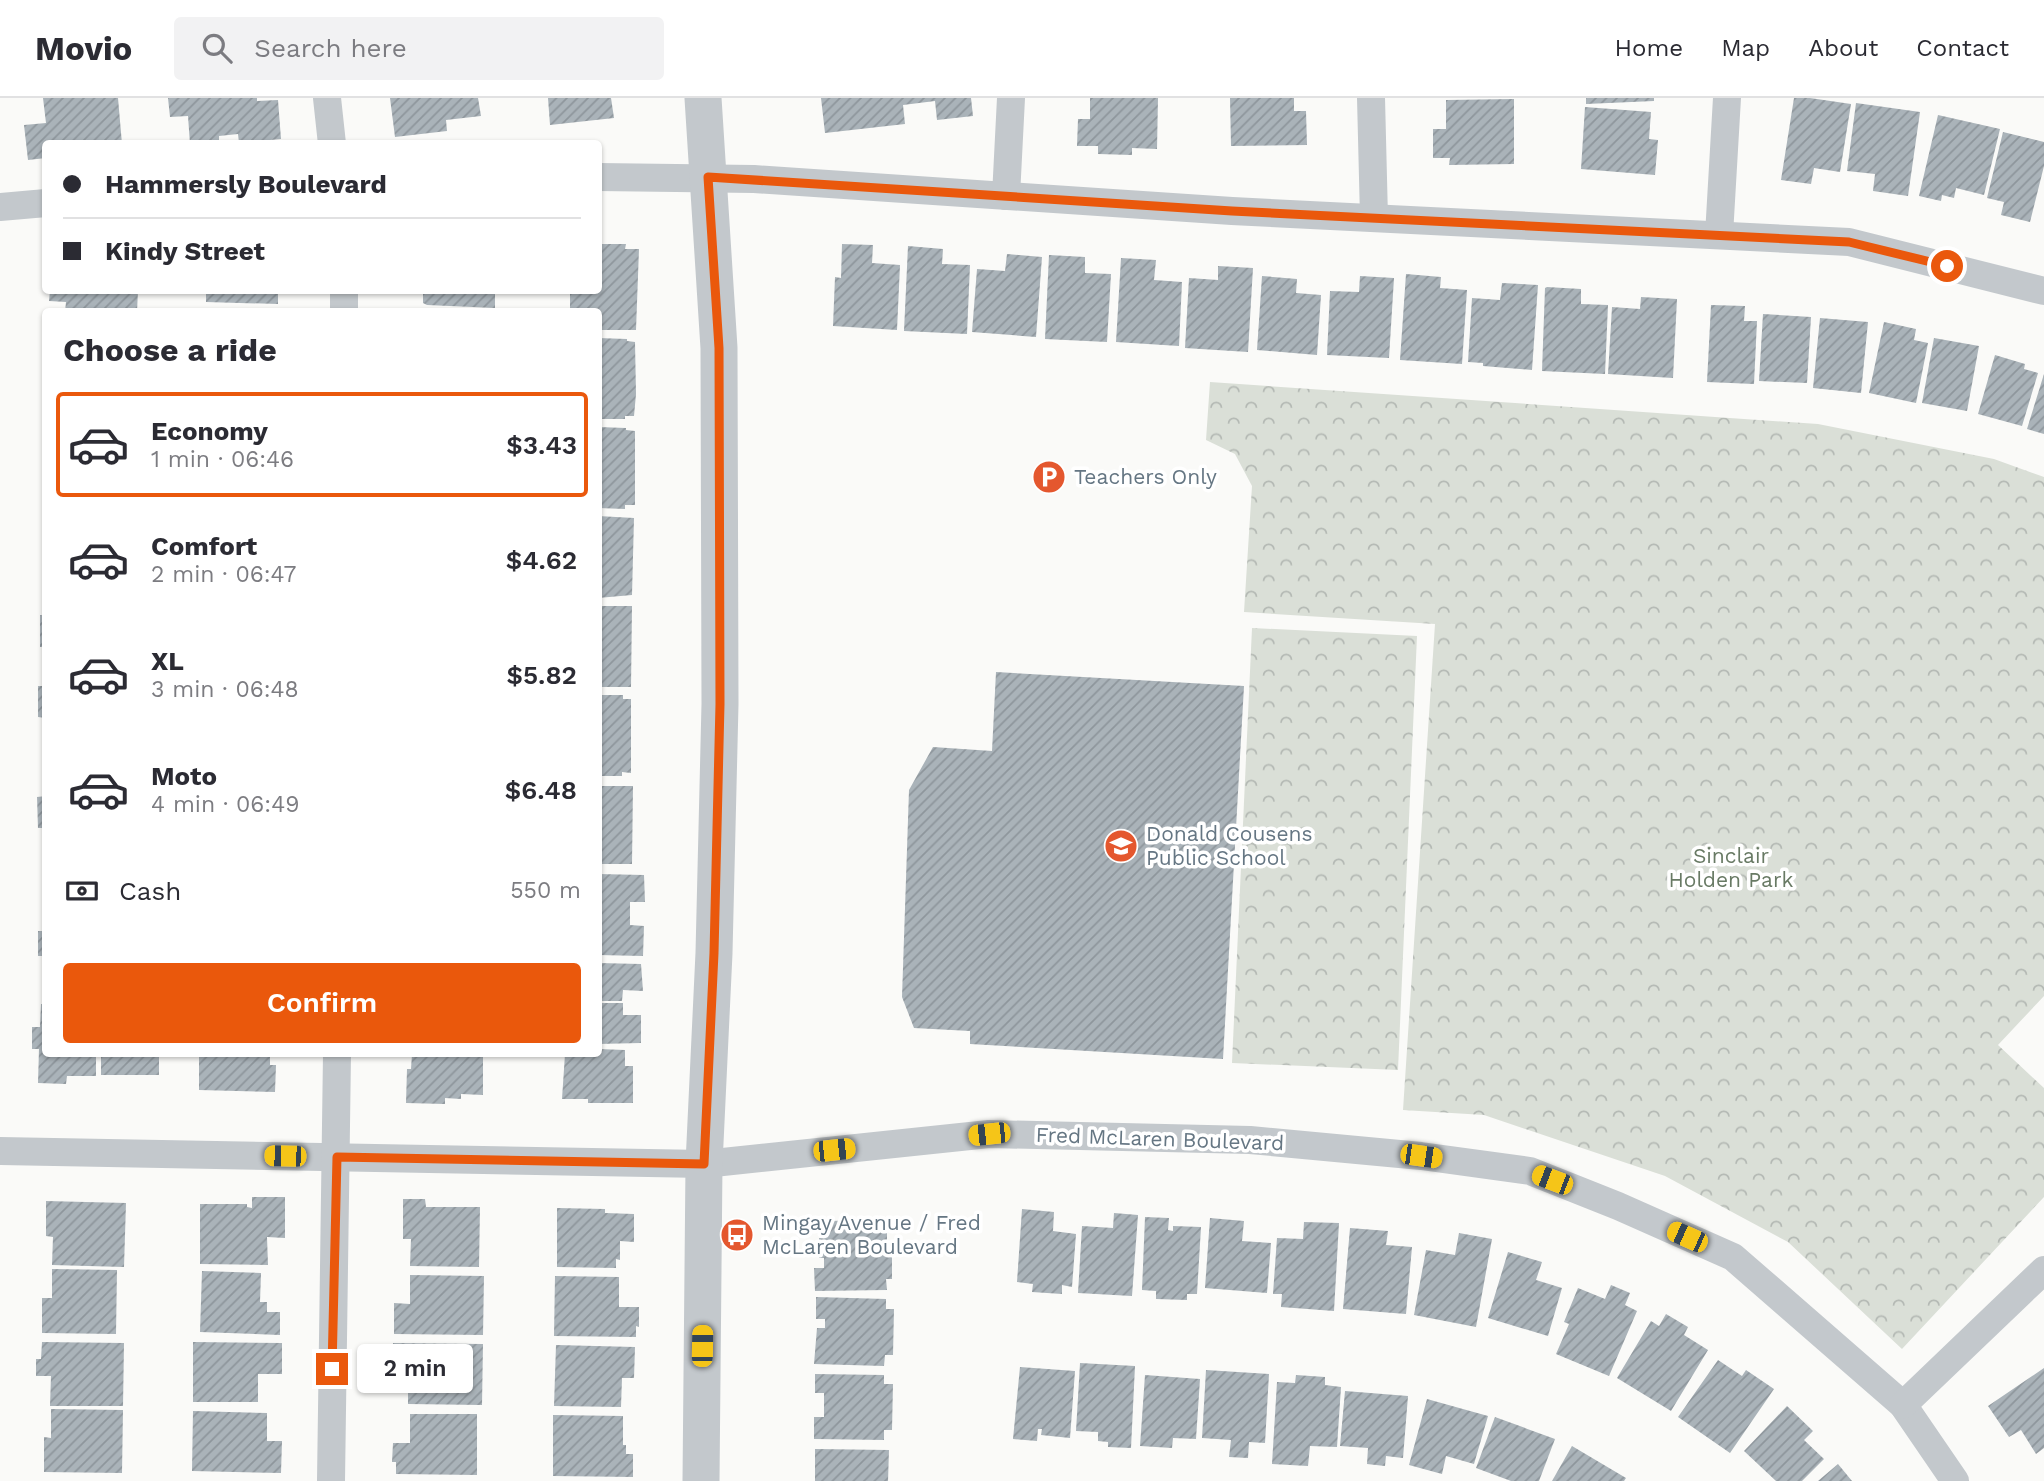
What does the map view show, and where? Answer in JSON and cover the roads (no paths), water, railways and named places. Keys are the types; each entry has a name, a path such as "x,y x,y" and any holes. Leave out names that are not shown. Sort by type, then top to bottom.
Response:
{"street":[{"path":"327,98 332,140"},
{"path":"701,1481 704,1164 714,953 720,704 719,348 703,98"},
{"path":"1006,196 1011,98"},
{"path":"1371,98 1374,218"},
{"path":"1719,235 1727,98"},
{"path":"602,177 708,177 1374,218 1849,242 2044,291"},
{"path":"0,207 42,203"},
{"path":"331,1481 337,1057"},
{"name":"Fred McLaren Boulevard","path":"0,1151 704,1164 989,1134 1250,1140 1421,1156 1530,1171 1618,1206 1733,1257 1903,1405 1955,1481"},
{"path":"1903,1405 2044,1270"}],"place":[{"name":"Teachers Only","path":"1049,477"},
{"name":"Donald Cousens Public School","path":"1121,846"},
{"name":"Mingay Avenue / Fred McLaren Boulevard","path":"737,1235"}],"park label":[{"name":"Sinclair Holden Park","path":"1731,868"}]}
